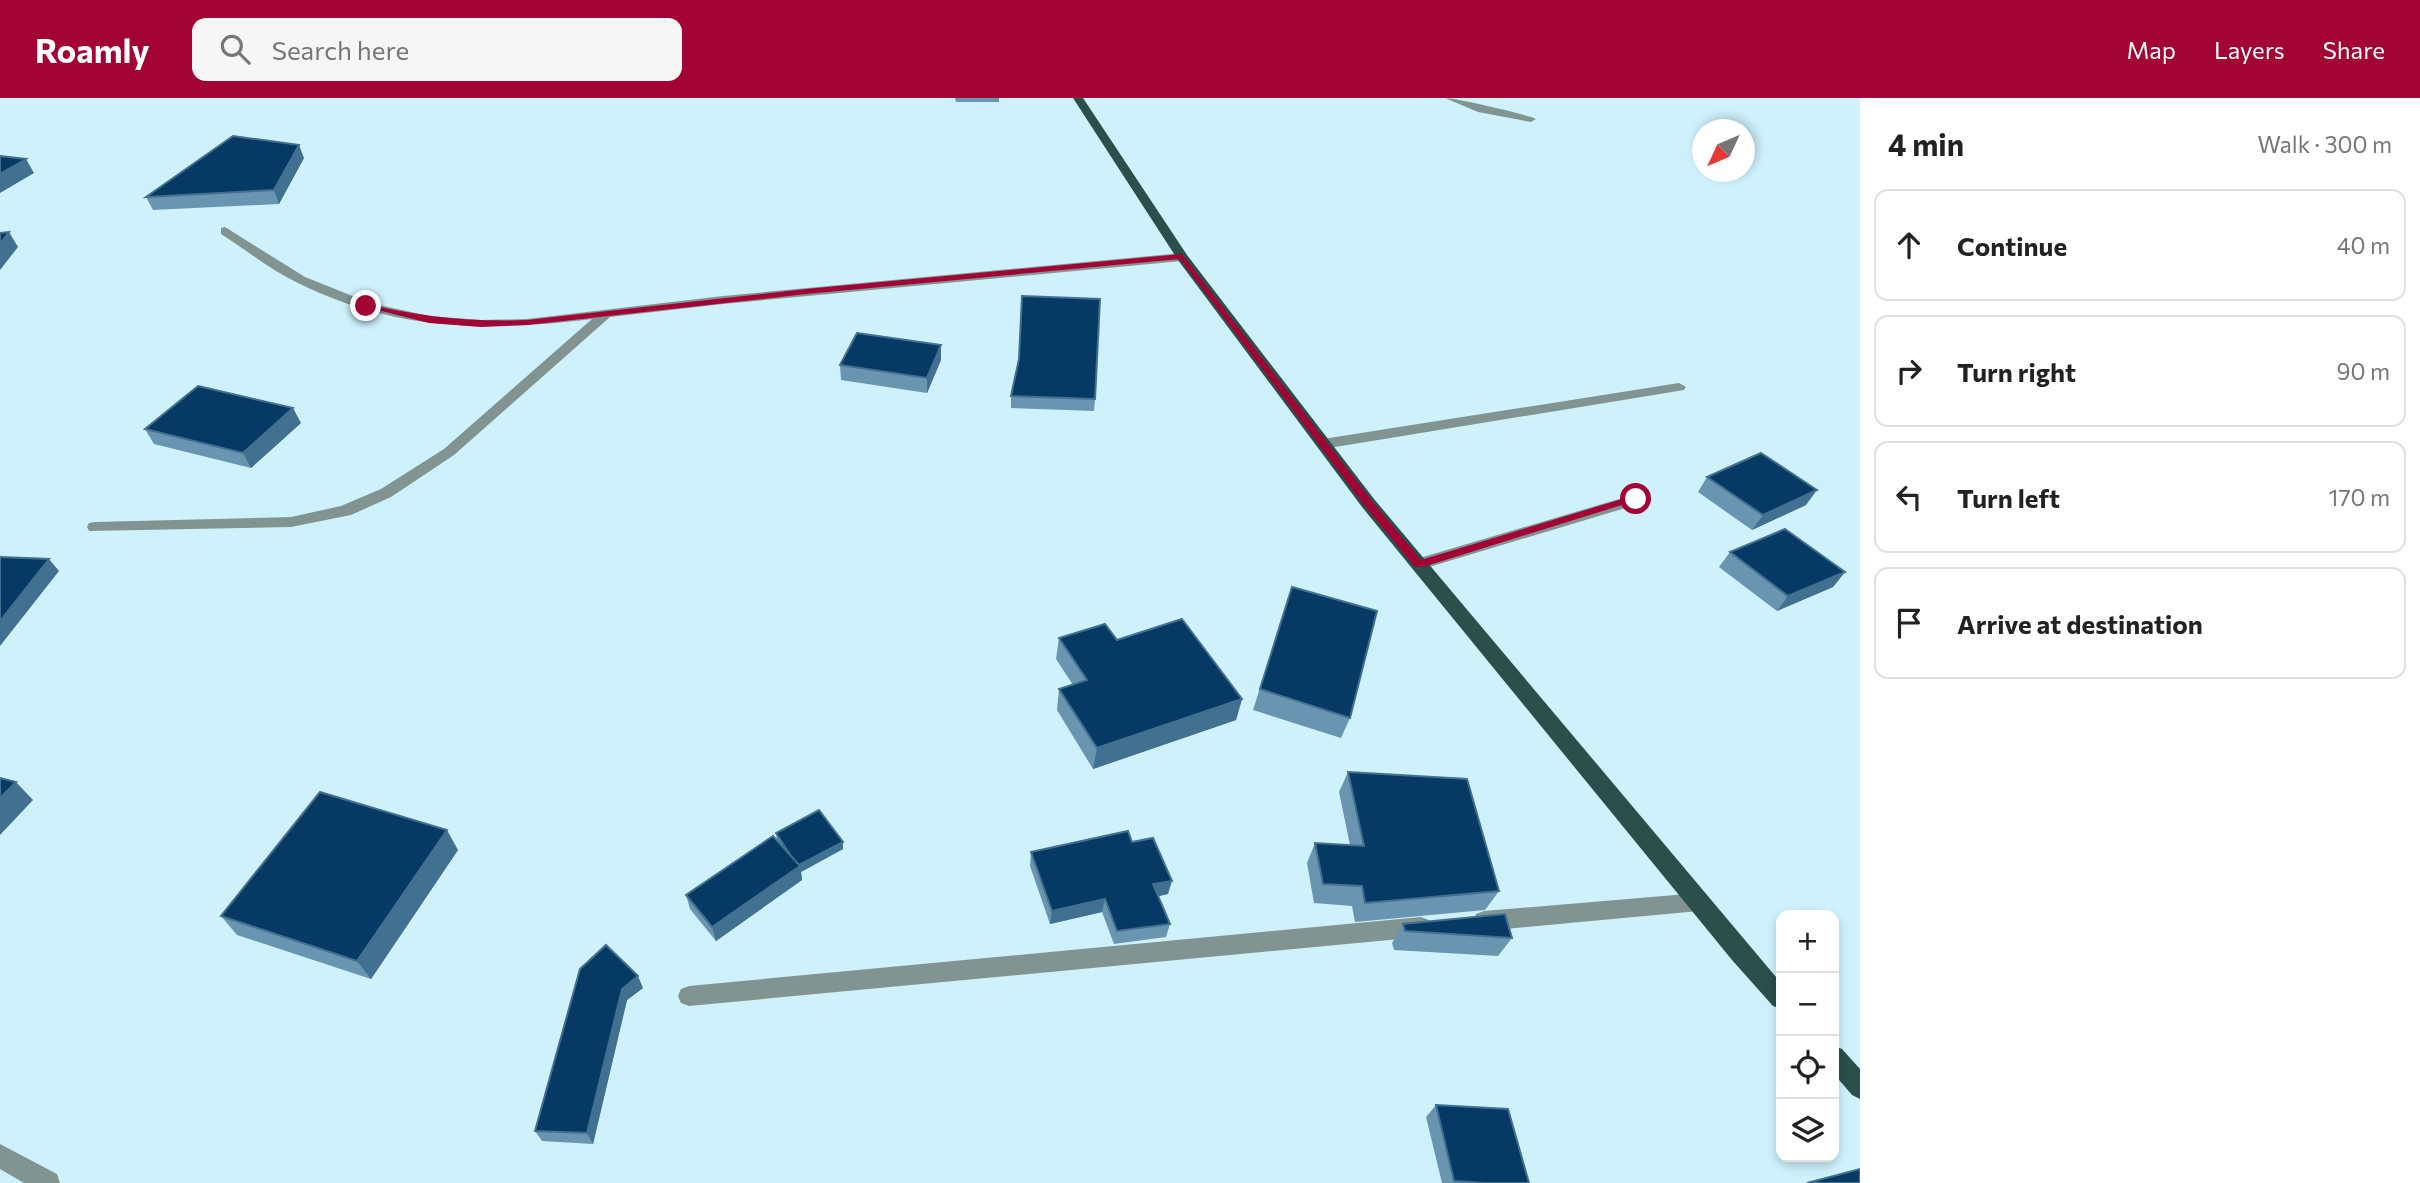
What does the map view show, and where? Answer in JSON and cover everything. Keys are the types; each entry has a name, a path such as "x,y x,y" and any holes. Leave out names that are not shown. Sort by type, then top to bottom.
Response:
{"main road":[{"path":"1078,98 1182,257 1323,444 1419,564 1776,993"},
{"path":"1839,1063 1860,1087"}],"street":[{"path":"1450,98 1482,110 1531,119"},
{"path":"225,231 301,280 366,306 429,320 481,324 527,323 806,292 1182,257"},
{"path":"95,527 291,522 345,511 386,493 449,452 607,313"},
{"path":"1323,444 1679,387"},
{"path":"1419,564 1636,499"},
{"path":"1463,923 1699,902"},
{"path":"689,996 1436,926"},
{"path":"0,1156 48,1183"}],"building":[{"path":"233,136 299,145 274,190 146,197"},
{"path":"0,156 26,159 0,174"},
{"path":"9,232 0,244 0,233"},
{"path":"1022,296 1100,299 1095,399 1011,396 1019,359"},
{"path":"857,333 941,345 927,378 840,365"},
{"path":"198,386 293,408 243,453 145,429"},
{"path":"1761,453 1817,490 1763,515 1707,477"},
{"path":"1785,529 1845,572 1788,596 1730,552"},
{"path":"0,557 49,559 0,621"},
{"path":"1292,587 1377,611 1350,718 1260,689"},
{"path":"1182,619 1242,699 1097,748 1059,689 1087,680 1059,638 1105,624 1117,640"},
{"path":"1348,772 1467,779 1499,891 1365,903 1362,886 1323,884 1315,843 1364,846"},
{"path":"0,778 16,782 0,798"},
{"path":"320,792 447,830 357,961 221,916"},
{"path":"819,810 843,842 799,865 776,833"},
{"path":"1128,831 1132,842 1153,838 1172,881 1153,884 1170,924 1117,931 1105,899 1052,911 1031,852"},
{"path":"773,836 800,866 712,927 686,895"},
{"path":"1505,914 1512,938 1405,931 1403,924"},
{"path":"606,945 638,976 622,989 587,1133 535,1131 580,969"},
{"path":"1436,1105 1508,1109 1529,1183 1454,1181"},
{"path":"1860,1169 1860,1183 1807,1183"}],"route":[{"path":"366,306 429,320 481,324 527,323 723,300 1182,257 1368,503 1419,564 1636,499"}]}
